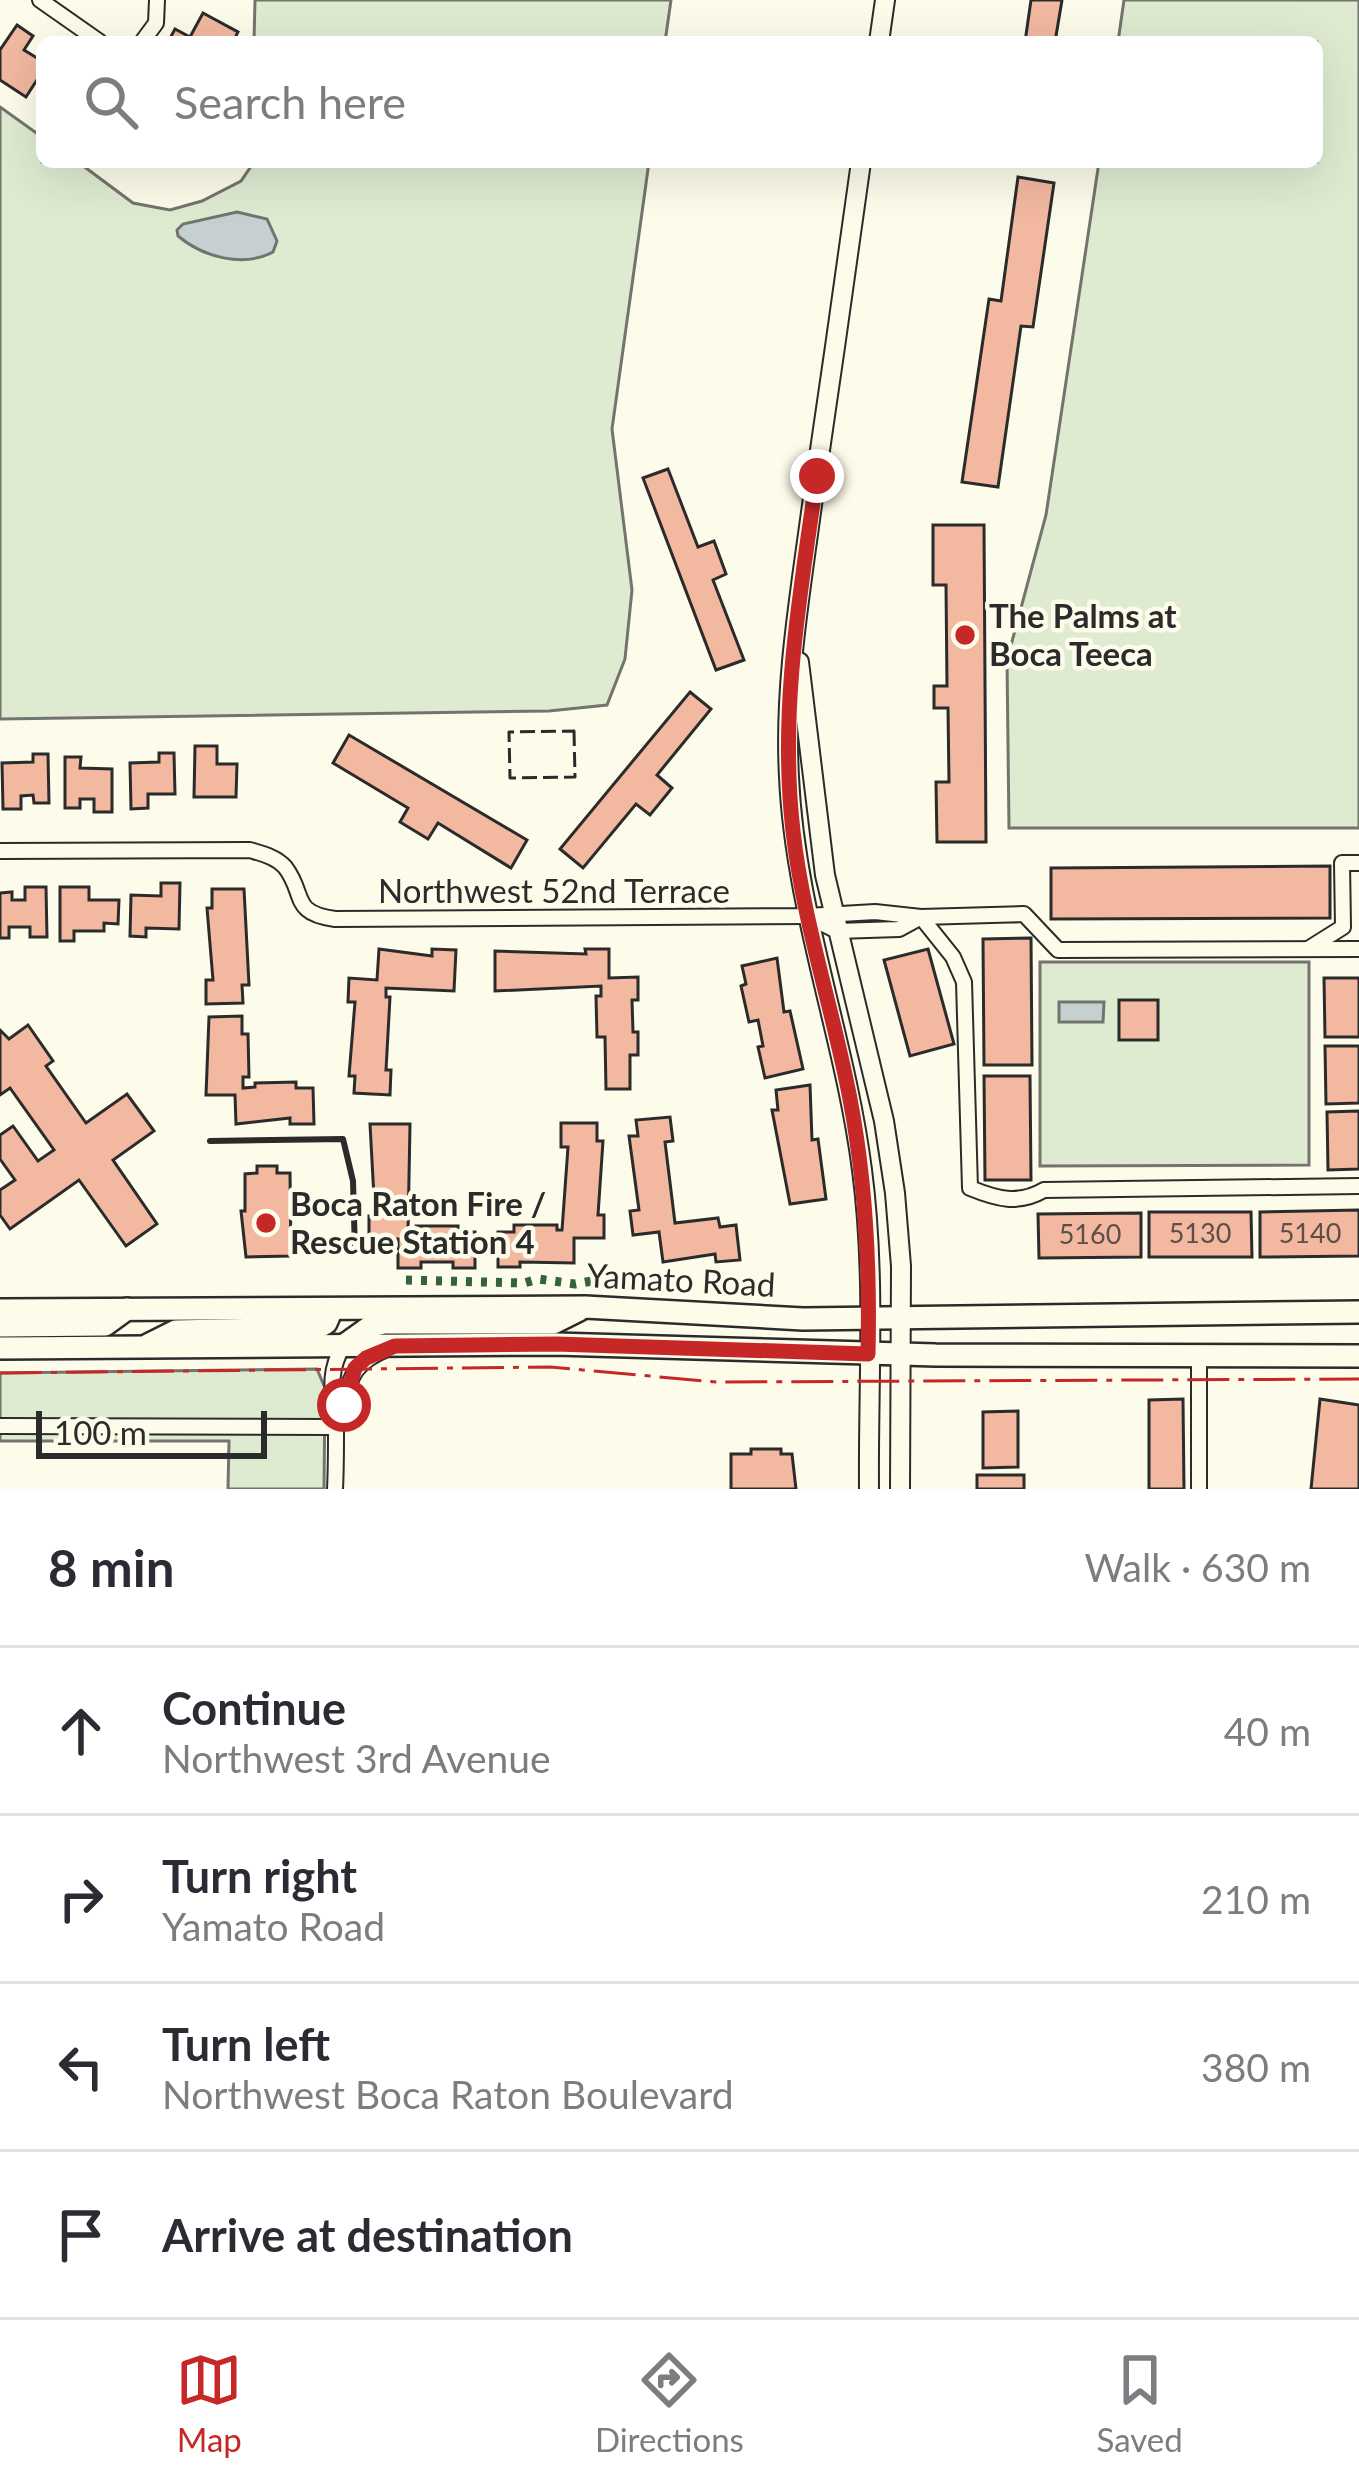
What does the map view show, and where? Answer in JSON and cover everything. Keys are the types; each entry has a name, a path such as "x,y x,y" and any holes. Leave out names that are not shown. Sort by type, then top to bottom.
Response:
{"main road":[{"name":"Yamato Road","path":"0,1310 585,1307 747,1318 1359,1312"},
{"path":"343,1346 371,1326 384,1323 553,1323 585,1307"},
{"path":"0,1326 105,1325 128,1309"},
{"path":"142,1348 176,1330 317,1328 331,1318 332,1309"},
{"name":"Yamato Road","path":"0,1348 556,1344 868,1354 1359,1356"}],"street":[{"path":"40,0 91,36"},
{"path":"146,36 156,23 157,0"},
{"path":"880,36 885,0"},
{"path":"861,168 788,693 789,779 807,916 860,1152 869,1318 869,1489"},
{"path":"795,640 835,922 890,1150 899,1232 899,1489"},
{"name":"Northwest 52nd Terrace","path":"0,851 250,850 272,856 286,868 304,909 335,919 807,916"},
{"path":"1308,950 1343,927 1342,863 1359,863"},
{"path":"807,916 899,929 921,917 1024,914 1058,950 1359,949"},
{"path":"921,917 953,957 964,982 970,1188 998,1199 1029,1198 1044,1190 1359,1186"},
{"path":"335,1489 336,1425 330,1381 343,1346"},
{"path":"336,1425 355,1368 395,1346"},
{"path":"1199,1356 1199,1489"},
{"path":"0,1426 336,1425"}],"green space":[{"path":"255,0 671,0 666,36 254,36"},
{"path":"1124,0 1359,0 1359,828 1009,828 1007,660 1046,515 1098,168 1323,168 1323,36 1119,36"},
{"path":"0,107 36,133 36,168 86,168 133,203 170,210 202,201 241,181 250,168 648,168 612,429 632,590 625,659 607,705 549,711 0,719"},
{"path":"1040,962 1309,962 1309,1165 1040,1166"},
{"path":"317,1369 325,1388 324,1489 228,1489 229,1441 0,1441 0,1373"}],"shaded area":[{"path":"237,212 267,219 277,241 273,252 249,259 224,258 178,236 183,224"},
{"path":"1059,1002 1104,1002 1103,1022 1059,1022"}],"building":[{"path":"1031,0 1062,0 1056,36 1026,36"},
{"path":"203,13 238,32 236,36 191,36"},
{"path":"17,25 33,36 24,50 36,57 36,81 26,97 0,80 0,50"},
{"path":"1018,177 1054,183 1033,327 1021,326 998,487 962,482 989,299 1001,301"},
{"path":"668,469 698,547 714,541 726,574 713,580 744,660 716,670 643,478"},
{"name":"The Palms at Boca Teeca","path":"933,525 984,525 986,842 937,842 936,782 949,782 948,708 934,708 934,686 947,686 946,585 933,585"},
{"path":"690,692 711,709 657,775 672,788 650,815 636,804 583,868 560,849"},
{"path":"349,735 527,840 511,868 438,823 428,839 400,822 408,808 333,763"},
{"path":"195,746 217,746 217,764 237,764 236,797 194,797"},
{"path":"159,753 174,753 175,794 148,794 148,808 131,809 130,763 159,762"},
{"path":"33,754 48,754 49,803 34,803 33,795 21,796 21,809 3,809 2,763 33,762"},
{"path":"65,757 81,757 80,768 112,769 112,812 94,812 94,799 80,799 80,808 65,808"},
{"path":"1330,866 1330,918 1051,919 1051,868"},
{"path":"161,883 180,883 179,929 146,928 146,937 130,936 131,895 161,896"},
{"path":"25,887 46,887 47,937 30,937 30,927 9,927 9,938 0,938 0,893 12,892 12,900 25,900"},
{"path":"60,887 89,887 89,900 119,900 118,924 104,923 104,931 74,931 74,941 60,941"},
{"path":"212,889 244,889 249,985 242,985 243,1003 206,1004 206,980 213,980 207,908 212,908"},
{"path":"1031,938 1032,1065 984,1065 983,939"},
{"path":"379,949 432,956 432,949 456,950 454,991 386,988 386,997 390,997 386,1070 391,1070 390,1095 354,1093 355,1076 349,1076 355,1002 348,1002 349,978 377,980"},
{"path":"585,949 609,949 609,978 638,977 638,1000 632,1000 638,1055 630,1055 630,1089 606,1089 605,1037 597,1037 596,996 601,996 601,986 495,991 495,951 586,954"},
{"path":"928,949 954,1044 910,1056 884,960"},
{"path":"777,958 784,1012 790,1011 803,1069 765,1078 758,1020 749,1022 741,986 746,984 742,966"},
{"path":"1324,978 1359,978 1359,1037 1325,1037"},
{"path":"1119,1000 1158,1000 1158,1040 1119,1040"},
{"path":"242,1016 242,1034 248,1034 249,1077 243,1077 243,1088 255,1087 255,1083 296,1082 296,1088 313,1088 314,1124 290,1124 290,1118 236,1124 235,1095 206,1095 209,1017"},
{"path":"28,1025 53,1061 46,1066 86,1123 127,1094 154,1131 113,1160 157,1224 126,1246 79,1180 10,1229 0,1215 0,1190 15,1180 0,1159 0,1135 13,1126 38,1161 54,1150 10,1088 0,1095 0,1030 9,1039"},
{"path":"1325,1046 1359,1046 1359,1103 1326,1104"},
{"path":"984,1076 1030,1076 1031,1180 985,1180"},
{"path":"810,1085 812,1140 818,1139 826,1199 790,1204 772,1110 778,1110 776,1090"},
{"path":"1359,1111 1359,1169 1328,1170 1327,1112"},
{"path":"670,1117 673,1141 665,1142 675,1223 718,1218 720,1227 736,1225 740,1260 716,1262 715,1254 663,1262 659,1232 633,1235 630,1211 639,1210 629,1136 638,1136 636,1120"},
{"path":"561,1123 597,1123 597,1141 603,1141 598,1215 604,1215 604,1238 574,1238 574,1263 520,1262 520,1267 498,1267 498,1232 514,1232 514,1225 557,1225 562,1230 568,1147 561,1147"},
{"path":"370,1124 410,1124 408,1232 416,1232 416,1226 458,1226 458,1232 475,1232 475,1268 421,1262 421,1268 398,1268 398,1239 369,1239 369,1216 375,1216"},
{"name":"Boca Raton Fire / Rescue Station 4","path":"257,1166 277,1166 277,1173 290,1173 291,1256 246,1257 241,1211 245,1211 245,1174 257,1173"},
{"path":"1359,1210 1359,1256 1260,1257 1260,1212"},
{"path":"1149,1212 1251,1212 1252,1257 1149,1257"},
{"path":"1141,1213 1141,1257 1039,1258 1038,1214"},
{"path":"1183,1399 1184,1489 1149,1489 1149,1400"},
{"path":"1320,1399 1359,1405 1359,1489 1311,1489"},
{"path":"1018,1411 1018,1467 983,1468 983,1412"},
{"path":"751,1449 781,1449 781,1454 792,1454 796,1489 731,1489 731,1454 751,1454"},
{"path":"977,1475 1024,1475 1024,1489 977,1489"}],"hedge":[{"path":"406,1280 524,1283 538,1279 575,1284 615,1277"}],"fence":[{"path":"574,731 575,777 510,778 509,732 574,731"}],"wall":[{"path":"210,1141 343,1139 353,1181 355,1252"}],"power":[{"path":"0,1373 550,1367 716,1382 1359,1379"}],"place":[{"name":"The Palms at Boca Teeca","path":"965,635"},
{"name":"Boca Raton Fire / Rescue Station 4","path":"266,1223"}],"route":[{"path":"344,1405 355,1368 395,1346 556,1344 868,1354 863,1174 799,876 789,779 788,693 817,476"}]}
